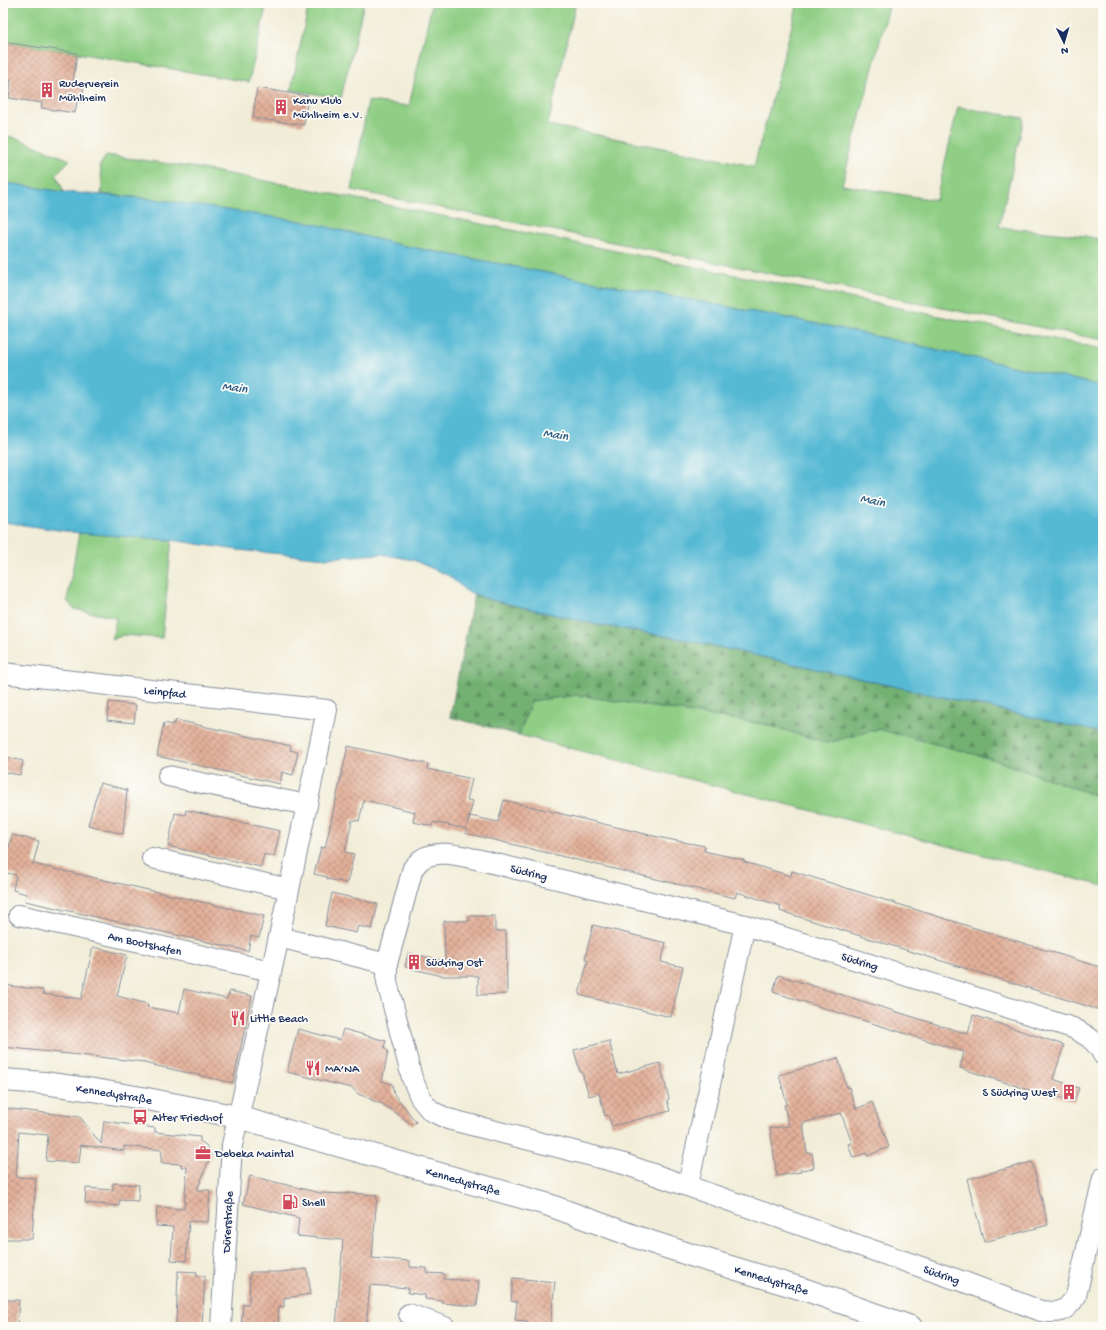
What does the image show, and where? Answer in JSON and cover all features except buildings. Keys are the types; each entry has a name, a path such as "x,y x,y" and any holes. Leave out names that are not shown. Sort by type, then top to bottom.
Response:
{"main road":[{"name":"Kennedystraße","path":"3,1080 44,1083 94,1090 156,1100 238,1117 546,1204 649,1242 809,1291 912,1327"}],"street":[{"name":"Leinpfad","path":"3,673 327,710 307,805"},
{"path":"168,776 307,805 238,1117"},
{"name":"Südring","path":"1103,1055 1099,1047 1088,1035 1073,1028 745,925 454,854 432,854 422,859 413,868 387,964 387,982 412,1078 421,1099 431,1110 448,1119 624,1164 688,1185 967,1283 1041,1311 1064,1311 1070,1306 1076,1296 1103,1178"},
{"path":"152,858 289,889"},
{"name":"Am Bootshafen","path":"19,915 271,971"},
{"path":"688,1185 745,925"},
{"path":"279,937 387,964"},
{"name":"Dürerstraße","path":"221,1327 232,1145 238,1117"},
{"path":"409,1314 445,1327"}],"green space":[{"path":"3,3 267,3 249,82 3,42"},
{"path":"309,3 364,3 341,98 291,90"},
{"path":"432,3 576,3 548,125 754,166 798,3 890,3 842,185 936,200 958,107 1024,118 999,227 1085,236 1103,240 1103,340 352,190 368,101 409,106"},
{"path":"3,135 19,139 70,160 56,174 64,192 3,183"},
{"path":"107,155 197,168 293,186 1103,349 1103,386 829,326 400,245 332,228 154,199 101,194 102,183 100,165"},
{"path":"79,533 172,540 162,638 123,635 112,640 116,618 74,609 67,601"},
{"path":"474,594 488,599 594,624 687,640 1103,733 1103,798 989,758 878,729 827,743 765,724 577,695 531,701 519,735 450,717"},
{"path":"577,695 765,724 827,743 878,729 989,758 1103,798 1103,886 519,735 531,701"}],"water":[{"name":"Main","path":"3,183 64,192 154,199 307,222 400,245 829,326 1103,386 1103,733 687,640 594,624 488,599 466,591 449,576 413,560 381,554 327,558 237,550 172,540 79,533 3,522"}],"place":[{"name":"Ruderverein Mühlheim","path":"47,90"},
{"name":"Kanu Klub Mühlheim e.V.","path":"281,107"},
{"name":"Südring Ost","path":"414,962"},
{"name":"Little Beach","path":"238,1018"},
{"name":"MA’NA","path":"313,1068"},
{"name":"S Südring West","path":"1069,1092"},
{"name":"Alter Friedhof","path":"140,1117"},
{"name":"Debeka Maintal","path":"203,1153"},
{"name":"Shell","path":"290,1202"}]}
